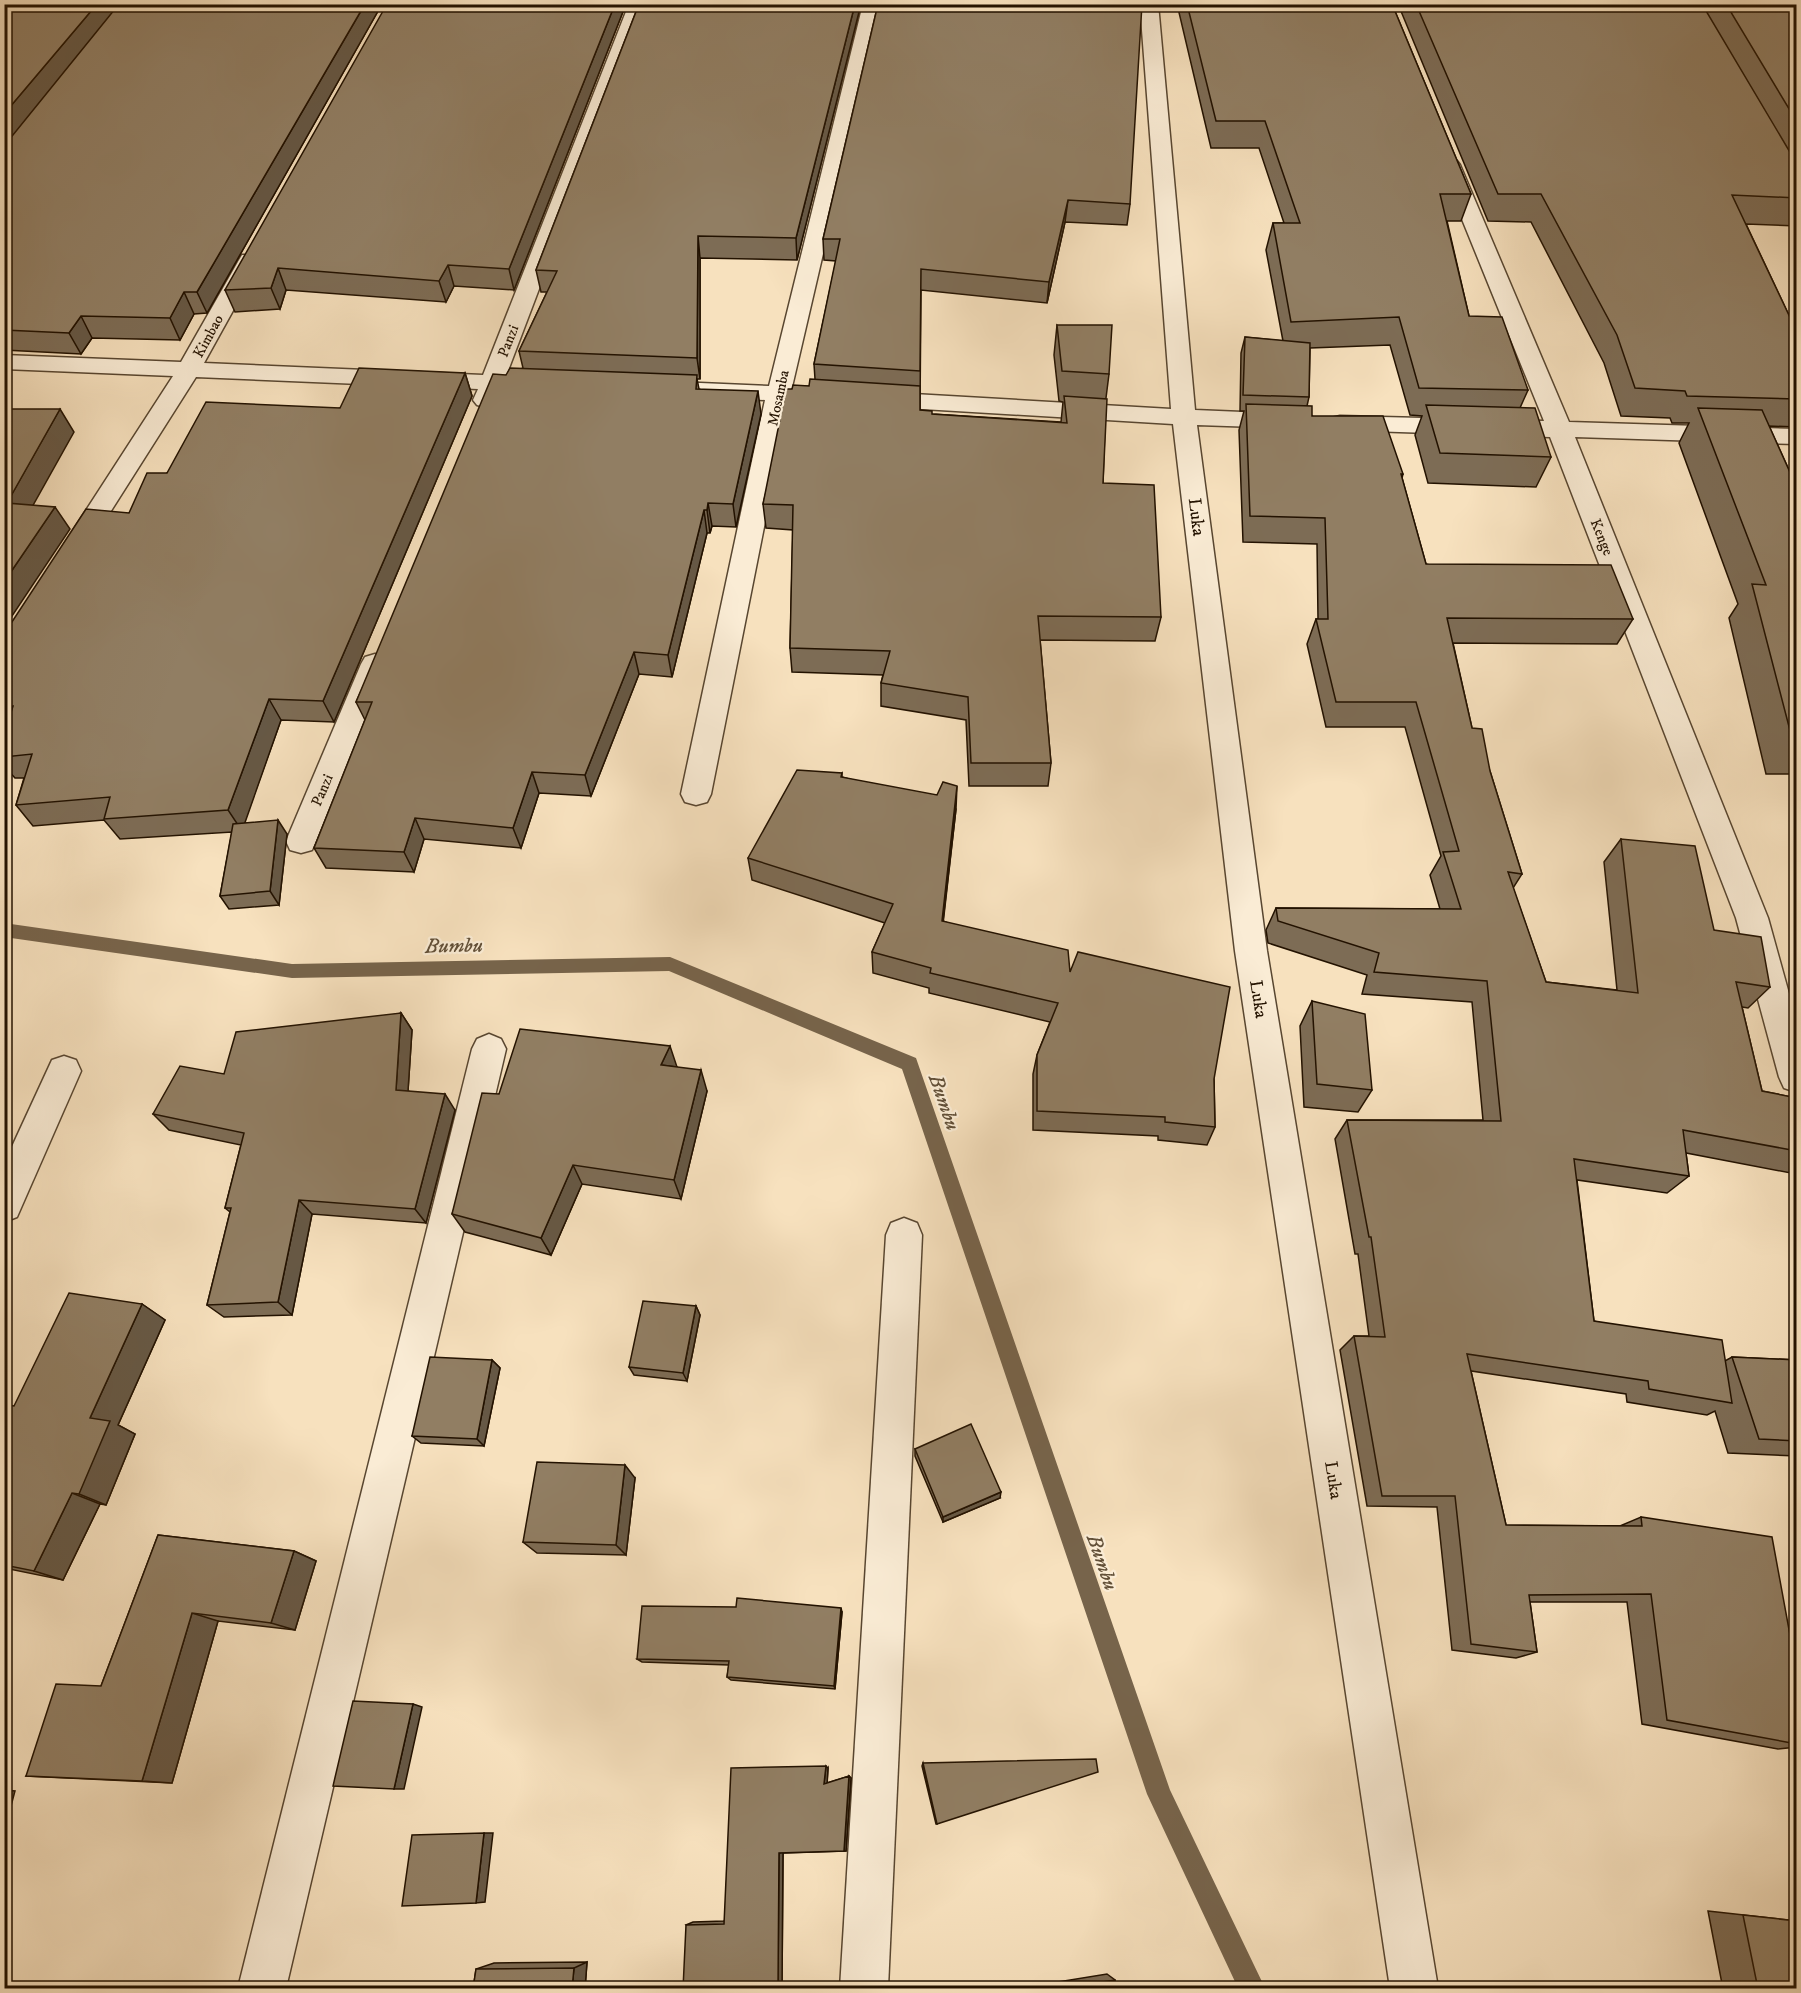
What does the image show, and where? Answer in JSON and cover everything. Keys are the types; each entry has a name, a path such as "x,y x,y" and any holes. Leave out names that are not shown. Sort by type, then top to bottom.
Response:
{"street":[{"name":"Panzi","path":"474,426 638,4"},
{"name":"Mosamba","path":"696,794 779,392 872,4"},
{"name":"Luka","path":"1149,4 1184,419 1251,951 1414,1989"},
{"name":"Kenge","path":"1443,147 1559,428 1752,918 1797,1077"},
{"name":"Kimbao","path":"62,567 188,371 259,245"},
{"path":"4,362 564,385"},
{"path":"636,387 779,392 1184,419 1797,436"},
{"name":"Panzi","path":"301,841 383,644"},
{"path":"262,1989 489,1049"},
{"path":"4,1205 64,1071"},
{"path":"864,1989 904,1235"}],"building":[{"path":"4,4 97,4 4,114"},
{"path":"119,4 365,4 197,292 184,292 170,318 81,316 69,333 4,330 4,146"},
{"path":"387,4 615,4 509,269 448,265 439,281 278,268 271,288 225,290"},
{"path":"639,4 855,4 796,238 698,236 697,358 519,351 557,271 536,270"},
{"path":"878,4 1142,4 1130,204 1068,200 1049,282 921,269 920,371 814,364 840,239 823,239"},
{"path":"1187,4 1392,4 1471,194 1440,194 1469,316 1502,317 1528,390 1419,388 1399,317 1291,322 1273,223 1300,223 1265,121 1216,121"},
{"path":"1416,4 1702,4 1797,164 1797,198 1732,195 1797,328 1797,399 1687,396 1685,391 1635,388 1617,335 1541,194 1498,194"},
{"path":"1726,4 1797,4 1797,122"},
{"path":"1057,325 1112,325 1109,374 1062,371"},
{"path":"1245,337 1310,343 1309,397 1243,395"},
{"path":"359,368 465,373 323,701 269,699 228,810 104,819 110,797 16,805 32,754 4,757 4,735 13,706 4,707 4,634 86,509 129,513 147,473 167,473 206,402 340,408"},
{"path":"510,368 697,375 696,389 758,391 733,504 708,503 707,510 704,510 668,655 634,652 585,775 532,772 513,828 415,818 404,852 314,848 372,702 356,702 493,374 506,375"},
{"path":"810,379 920,386 920,410 932,411 932,414 1067,423 1064,396 1107,399 1103,483 1154,485 1161,617 1038,616 1051,763 971,763 968,697 881,683 890,651 790,648 793,505 763,504 786,389 792,389 793,385 809,386"},
{"path":"1246,404 1312,406 1312,416 1383,416 1403,474 1401,474 1426,564 1611,565 1633,619 1447,618 1472,728 1482,729 1490,771 1522,874 1508,872 1546,982 1638,993 1621,839 1695,846 1714,930 1761,937 1770,987 1736,982 1762,1091 1797,1098 1797,1151 1683,1130 1689,1176 1574,1159 1594,1321 1722,1340 1732,1403 1649,1389 1648,1381 1467,1354 1506,1525 1642,1526 1641,1517 1772,1537 1790,1635 1797,1636 1797,1744 1667,1720 1651,1594 1529,1595 1537,1652 1471,1644 1455,1496 1382,1496 1354,1336 1385,1337 1371,1237 1369,1237 1347,1120 1501,1121 1487,981 1374,972 1379,953 1278,921 1276,908 1461,909 1443,852 1459,851 1416,702 1336,702 1316,619 1328,619 1325,518 1250,516"},
{"path":"1426,405 1535,408 1551,457 1440,453"},
{"path":"1698,408 1762,410 1797,488 1797,742 1793,742 1752,584 1766,585"},
{"path":"4,409 60,409 7,503 55,507 4,582"},
{"path":"797,770 842,773 841,777 937,795 943,782 957,786 942,921 1068,950 1070,972 1078,952 1230,987 1214,1079 1215,1127 1165,1122 1165,1117 1037,1111 1037,1055 1058,1003 930,973 931,968 872,952 893,904 748,858"},
{"path":"278,820 270,891 220,896 233,824"},
{"path":"1312,1001 1365,1014 1372,1090 1317,1084"},
{"path":"401,1013 396,1090 445,1094 415,1209 299,1200 278,1302 207,1305 231,1208 225,1208 244,1133 153,1114 180,1066 224,1074 236,1032"},
{"path":"520,1029 670,1046 661,1065 701,1070 674,1180 573,1165 541,1238 452,1214 482,1093 499,1094"},
{"path":"69,1293 142,1304 90,1418 110,1421 79,1494 72,1493 34,1571 4,1565 4,1405 14,1406"},
{"path":"643,1301 696,1306 683,1373 629,1367"},
{"path":"430,1357 492,1360 477,1439 412,1436"},
{"path":"1732,1357 1797,1360 1797,1441 1759,1439"},
{"path":"971,1424 1001,1492 943,1517 915,1449"},
{"path":"537,1462 625,1465 616,1545 523,1542"},
{"path":"158,1535 294,1551 271,1623 192,1613 142,1781 26,1776 56,1684 101,1686"},
{"path":"737,1598 841,1608 834,1686 727,1677 729,1661 637,1659 642,1606 736,1607"},
{"path":"353,1701 413,1704 394,1789 333,1786"},
{"path":"1096,1759 1098,1772 937,1824 923,1763"},
{"path":"826,1766 824,1784 849,1776 844,1851 779,1853 778,1989 683,1989 686,1925 724,1924 731,1768"},
{"path":"484,1833 476,1903 402,1906 412,1835"},
{"path":"1743,1915 1797,1921 1797,1989 1758,1989"},
{"path":"574,1968 572,1989 473,1989 476,1969"},
{"path":"1115,1980 1116,1989 1055,1989"}],"waterway":[{"name":"Bumbu","path":"4,930 292,971 670,964 909,1064 1159,1794 1252,1988"}]}
